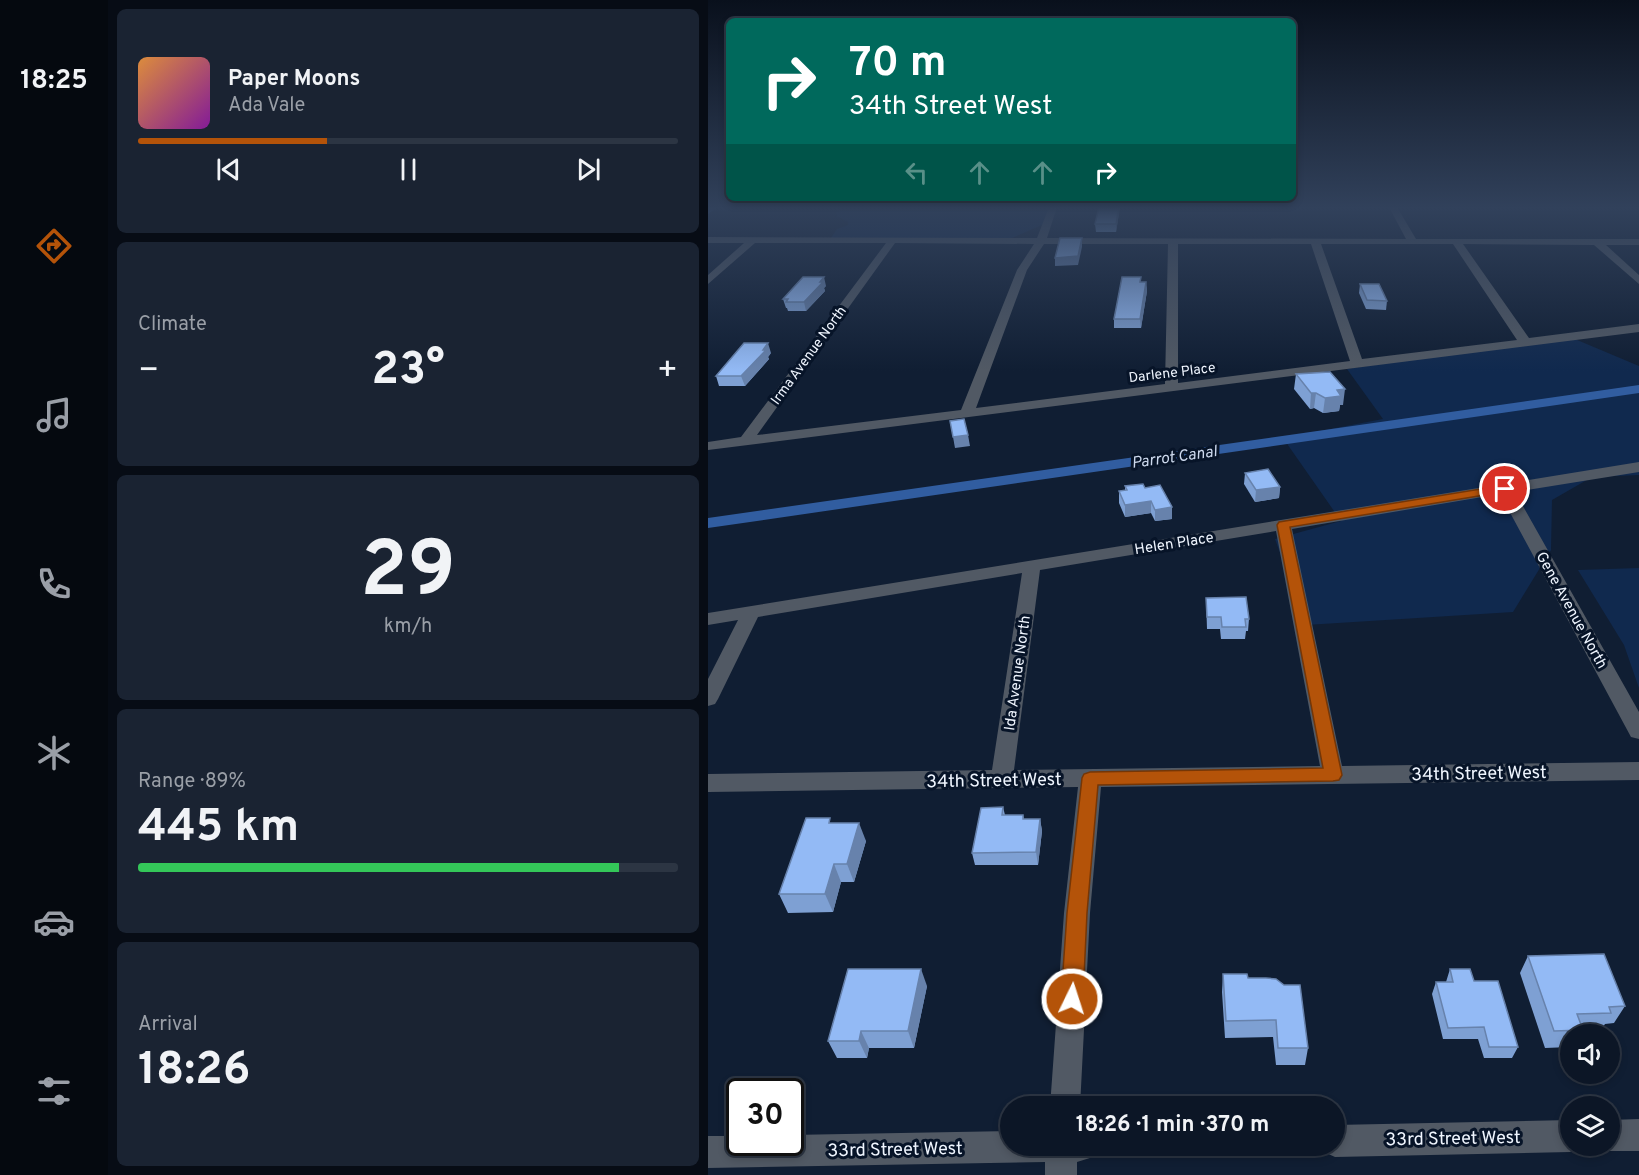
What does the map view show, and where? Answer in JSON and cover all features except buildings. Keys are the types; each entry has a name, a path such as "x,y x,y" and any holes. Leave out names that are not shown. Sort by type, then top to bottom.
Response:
{"street":[{"path":"708,281 729,262"},
{"name":"Irma Avenue North","path":"745,442 876,262"},
{"path":"967,413 1022,270 1027,262"},
{"path":"1171,388 1173,262"},
{"path":"1322,262 1357,364"},
{"path":"1470,262 1525,342"},
{"path":"1618,262 1639,281"},
{"name":"Darlene Place","path":"708,446 1639,328"},
{"name":"Helen Place","path":"708,619 1639,467"},
{"name":"Gene Avenue North","path":"1505,489 1639,731"},
{"path":"1283,525 1333,775"},
{"name":"Ida Avenue North","path":"1002,780 1032,566"},
{"path":"708,699 751,612"},
{"name":"34th Street West","path":"708,783 1639,771"},
{"path":"1066,1096 1077,913 1090,778"},
{"path":"1620,1136 1639,1135"},
{"name":"33rd Street West","path":"1345,1141 1560,1136"},
{"name":"33rd Street West","path":"708,1152 1000,1147"},
{"path":"1061,1175 1062,1156"}],"shaded area":[{"path":"1570,337 1639,366 1639,475 1592,477 1552,500 1551,550 1513,612 1306,625 1275,539 1341,521 1283,438 1383,419 1347,369"},
{"path":"1639,568 1639,688 1624,645 1578,570"}],"waterway":[{"name":"Parrot Canal","path":"708,523 1639,389"}],"route":[{"path":"1072,999 1077,913 1090,778 1333,775 1283,525 1505,489"}]}
